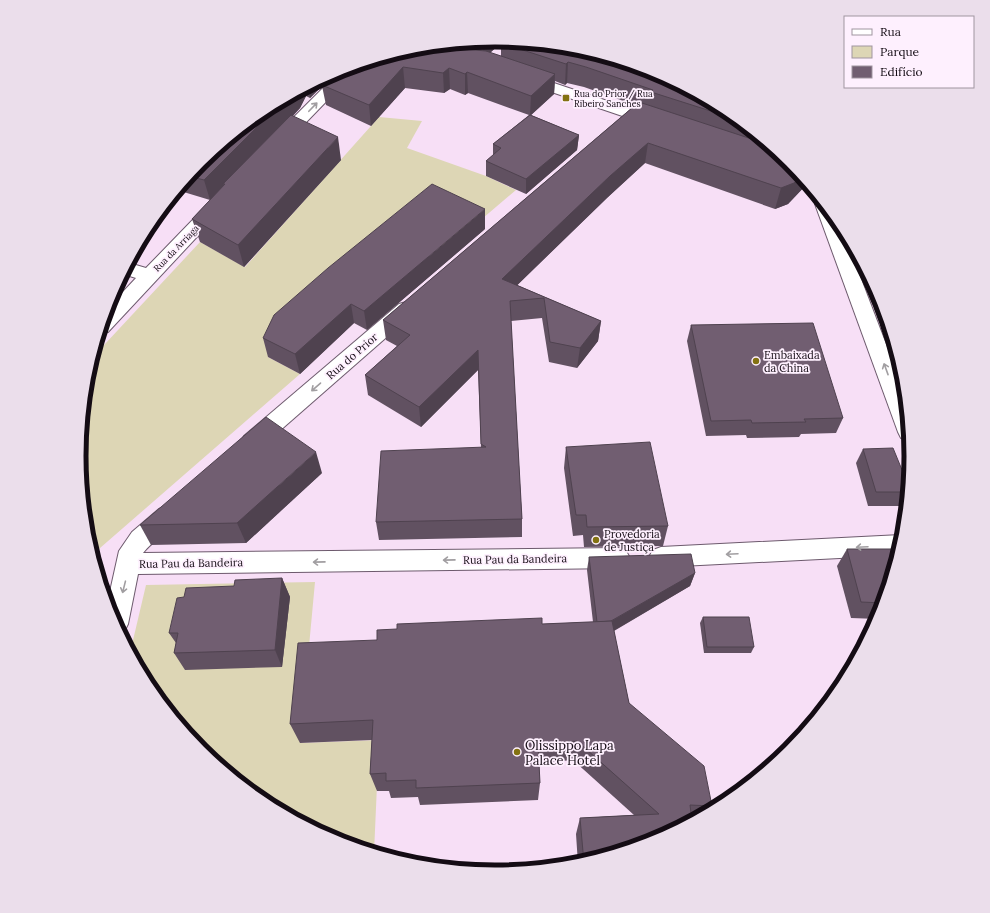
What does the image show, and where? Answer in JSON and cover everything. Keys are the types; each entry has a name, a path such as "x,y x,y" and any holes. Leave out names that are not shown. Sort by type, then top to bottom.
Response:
{"street":[{"path":"511,73 668,127"},
{"path":"270,151 343,76"},
{"path":"613,130 631,114"},
{"name":"Rua da Arriaga","path":"110,318 226,196"},
{"path":"831,224 902,414"},
{"path":"131,270 150,276"},
{"name":"Rua do Prior","path":"236,456 422,296"},
{"path":"117,614 131,551 140,539 182,503"},
{"name":"Rua Pau da Bandeira","path":"129,564 639,558 895,545"}],"green space":[{"path":"379,117 422,121 407,148 486,176 516,190 476,224 268,357 300,374 96,551 86,483 86,430 93,377 99,350 200,242 245,267"},
{"path":"315,582 300,743 379,740 374,847 338,835 314,824 267,797 225,764 187,727 155,684 132,645 146,585"}],"building":[{"path":"516,48 575,55 627,69 676,89 719,114 651,92 653,90 586,67 568,62 566,64"},
{"path":"461,49 486,51 555,74 531,96 467,72 465,74 449,68 443,73 403,67 369,105 322,85 338,78 389,61 415,55"},
{"path":"639,102 753,139 785,167 797,180 794,183 781,188 648,143 610,176 502,279 601,321 580,348 550,342 544,298 510,301 522,519 376,522 381,451 486,447 481,444 478,350 419,407 365,375 410,335 383,320"},
{"path":"270,114 204,180 195,178 225,149"},
{"path":"291,115 338,137 238,245 192,219 225,184 223,184"},
{"path":"530,115 579,135 526,179 486,161 501,148 493,144"},
{"path":"432,184 485,209 364,311 351,304 295,354 263,338 274,315 328,268"},
{"path":"813,323 843,418 804,419 806,422 752,423 751,420 711,421 691,325"},
{"path":"266,417 316,452 237,523 140,525"},
{"path":"650,442 668,526 587,527 586,515 576,515 566,447"},
{"path":"893,448 904,475 903,492 876,492 863,449"},
{"path":"847,549 894,549 883,588 877,603 861,602"},
{"path":"691,554 695,573 611,621 597,622 589,557"},
{"path":"282,578 275,650 174,653 178,633 169,633 177,598 184,597 186,588 234,586 235,580"},
{"path":"703,617 749,617 754,647 707,647"},
{"name":"Olissippo Lapa Palace Hotel","path":"542,618 542,624 612,621 629,703 704,766 712,804 708,806 690,805 691,816 676,824 627,844 583,856 580,818 659,814 577,741 538,744 540,783 416,788 416,780 386,781 386,773 370,774 373,720 290,724 298,643 377,640 377,630 397,629 397,624"}],"place":[{"name":"Rua do Prior / Rua Ribeiro Sanches","path":"566,98"},
{"name":"Embaixada da China","path":"756,361"},
{"name":"Provedoria de Justiça","path":"596,540"},
{"name":"Olissippo Lapa Palace Hotel","path":"517,752"}]}
